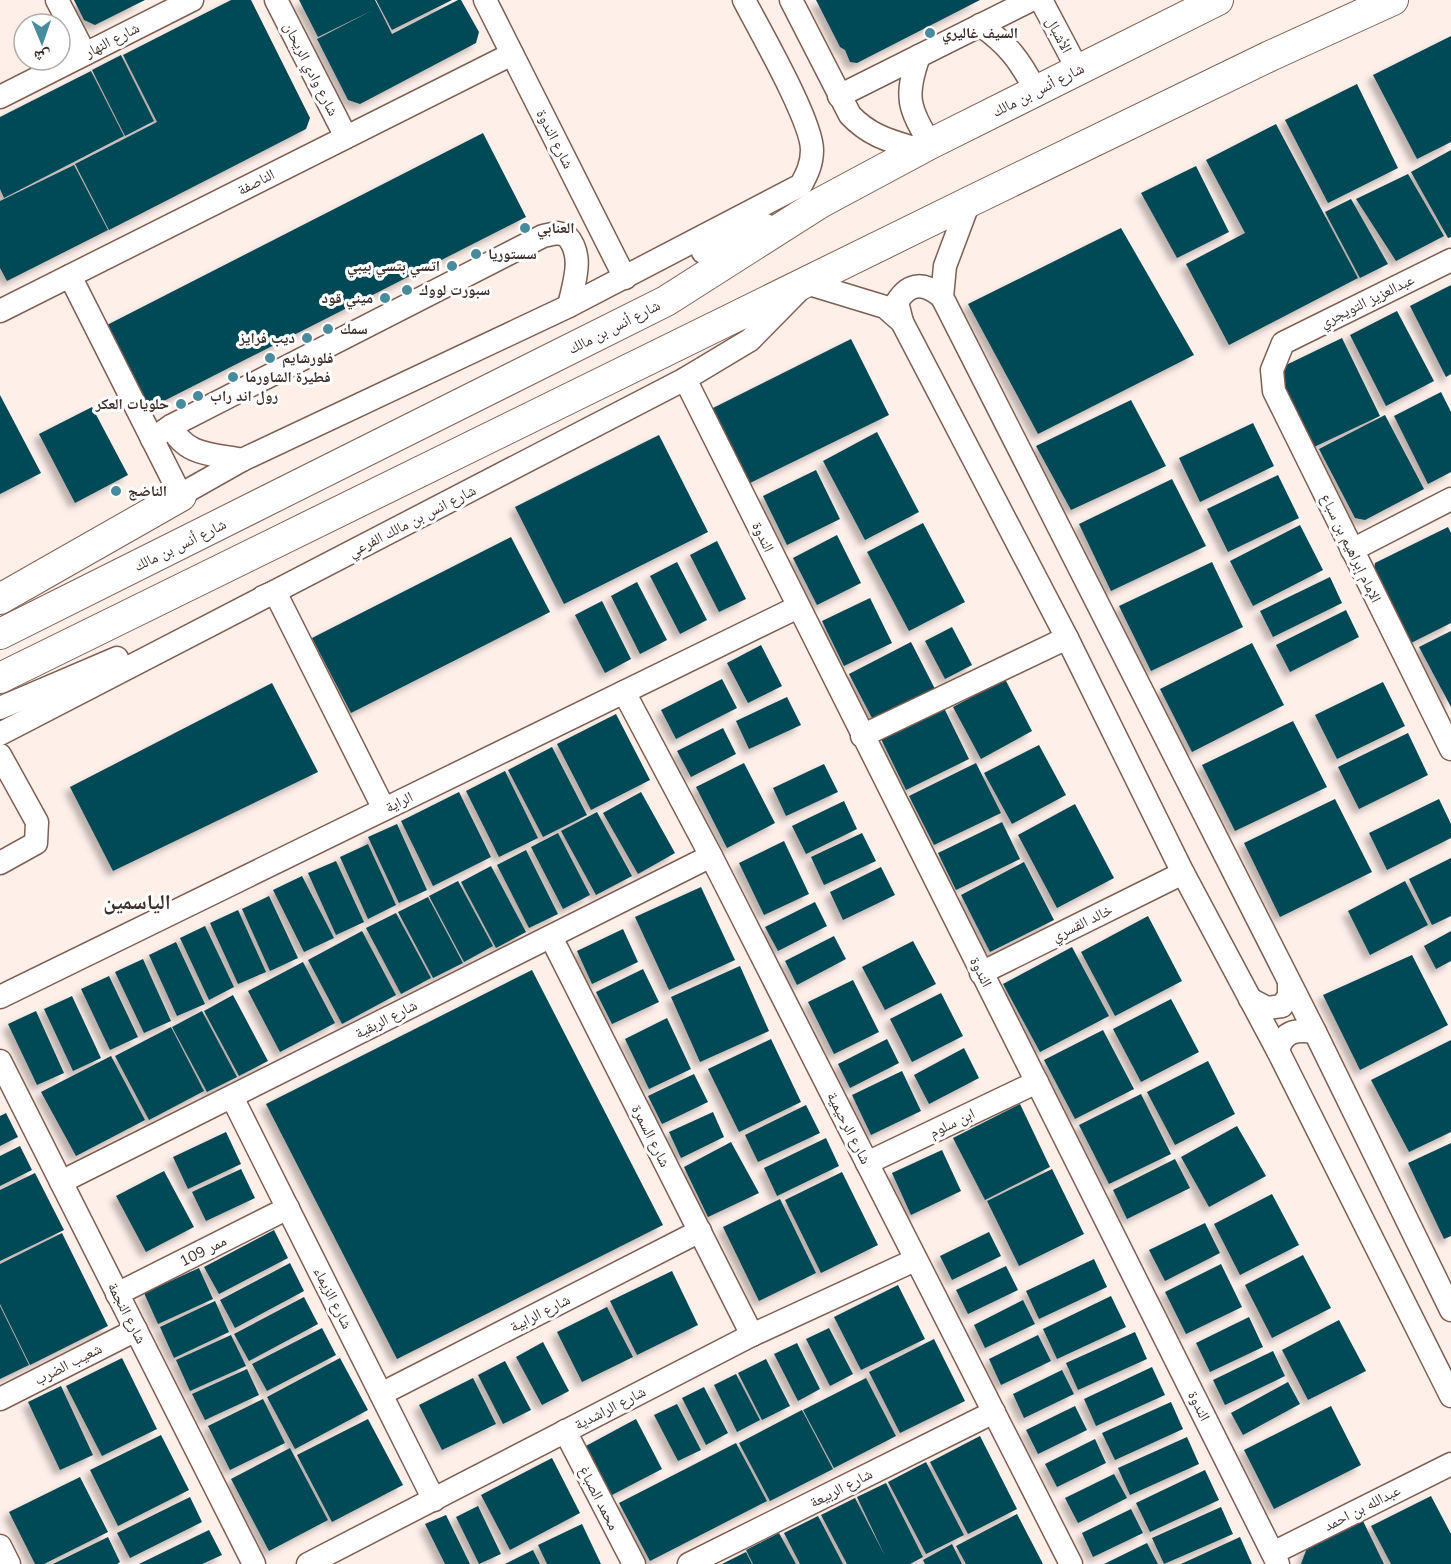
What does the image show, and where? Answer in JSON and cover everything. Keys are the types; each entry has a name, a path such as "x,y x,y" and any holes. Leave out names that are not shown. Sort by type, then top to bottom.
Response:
{"main road":[{"name":"شارع أنس بن مالك","path":"0,634 666,301 820,203 925,147 1218,0"},
{"path":"0,678 969,202 1270,56 1393,0"},
{"path":"0,599 180,496"}],"street":[{"path":"57,0 85,54"},
{"name":"شارع النهار","path":"0,97 192,0"},
{"name":"شارع وادي الريحان","path":"276,0 346,137"},
{"name":"شارع الندوة","path":"485,0 625,278"},
{"path":"0,583 180,496 242,460 569,306 801,185 810,168 812,148 803,116 744,0"},
{"path":"791,0 850,115 864,130 886,140 925,147 913,113 909,86 919,56"},
{"path":"839,96 1031,0"},
{"name":"الأشبال","path":"1041,0 1078,70"},
{"path":"980,25 1004,42 1019,60 1036,91"},
{"name":"الناصفة","path":"0,310 512,54"},
{"path":"942,297 945,266 969,202"},
{"path":"569,306 820,203"},
{"path":"161,433 543,236 557,232 567,235 576,251 578,261 569,306"},
{"name":"عبدالعزيز التويجري","path":"1282,343 1451,260"},
{"path":"70,276 161,433 180,496"},
{"path":"806,283 885,307 902,322"},
{"name":"شارع انس بن مالك الفرعي","path":"0,734 685,379 750,340 806,283"},
{"path":"1451,1310 1315,1032 942,297 930,288 912,287 903,293 897,302 902,322 1067,638 1183,873 1278,1051 1451,1396"},
{"name":"الإمام إبراهيم بن سباع","path":"1282,343 1272,370 1274,392 1451,748"},
{"name":"الندوة","path":"685,379 1275,1559"},
{"path":"161,433 192,450 242,460"},
{"path":"1352,550 1451,499"},
{"path":"0,708 275,591 384,809"},
{"name":"الراية","path":"0,997 798,608"},
{"path":"862,736 1067,638"},
{"name":"شارع الرحيمية","path":"624,692 711,856 1071,1564"},
{"path":"0,755 37,822 39,832 36,843 0,863"},
{"name":"شارع الربقية","path":"61,1182 711,856"},
{"name":"خالد القسري","path":"981,973 1183,873"},
{"name":"شارع السمرة","path":"551,937 752,1335"},
{"path":"1250,999 1267,1008 1282,1006 1289,996 1289,982"},
{"path":"1278,1051 1281,1040 1287,1034 1301,1030 1315,1032"},
{"name":"شارع النجمة","path":"0,1061 254,1564"},
{"name":"ابن سلوم","path":"867,1163 1037,1082"},
{"name":"شارع الزيماء","path":"232,1097 434,1500"},
{"name":"ممر 109","path":"117,1294 288,1208"},
{"name":"شارع الرابية","path":"381,1394 699,1231"},
{"name":"شارع الراشدية","path":"308,1564 752,1335 915,1260"},
{"name":"شعيب الضرب","path":"0,1399 136,1330"},
{"name":"شارع الربيعة","path":"689,1564 994,1412"},
{"name":"محمد الصباغ","path":"565,1431 634,1564"},
{"name":"عبدالله بن احمد","path":"1275,1559 1451,1464"},
{"path":"0,1546 9,1564"}],"building":[{"path":"74,0 145,0 95,25 84,20"},
{"path":"231,0 251,0 310,118 306,129 109,230 75,164 157,122 123,55"},
{"path":"299,0 375,0 392,34 461,0 479,32 476,43 360,104 348,100 317,39 373,10 318,37"},
{"path":"376,0 452,0 392,30"},
{"path":"816,0 980,0 857,63 850,62 845,50 840,47"},
{"path":"1451,36 1451,142 1417,159 1373,75"},
{"path":"121,55 154,121 125,136 92,70"},
{"path":"91,71 124,136 4,198 0,189 0,117"},
{"path":"1357,84 1398,168 1328,203 1285,120"},
{"path":"1276,124 1358,278 1229,345 1186,264 1245,233 1206,160"},
{"path":"483,133 526,217 150,408 107,325"},
{"path":"1451,150 1451,237 1448,238 1411,172"},
{"path":"74,165 108,230 7,281 0,268 0,201"},
{"path":"1196,166 1229,232 1177,258 1141,193"},
{"path":"1408,174 1444,236 1396,261 1356,199"},
{"path":"1351,199 1388,264 1360,278 1325,212"},
{"path":"1121,228 1194,355 1038,434 968,304"},
{"path":"1451,285 1451,374 1446,377 1410,306"},
{"path":"1397,311 1434,381 1386,406 1350,335"},
{"path":"1342,338 1380,416 1314,447 1281,378 1284,366"},
{"path":"851,339 889,415 746,485 709,410"},
{"path":"1441,392 1451,412 1451,472 1428,484 1394,416"},
{"path":"0,395 41,473 0,494"},
{"path":"1131,400 1166,466 1071,510 1036,446"},
{"path":"92,407 128,475 75,503 39,434"},
{"path":"1385,415 1424,489 1365,520 1355,518 1319,449"},
{"path":"1253,423 1274,466 1200,502 1179,458"},
{"path":"877,432 919,512 865,540 823,461"},
{"path":"659,435 708,532 564,604 515,507"},
{"path":"816,470 840,519 787,545 763,496"},
{"path":"1278,475 1299,518 1228,552 1207,509"},
{"path":"1172,479 1206,546 1111,591 1079,524"},
{"path":"923,523 965,602 909,631 867,552"},
{"path":"1300,525 1323,570 1253,606 1230,561"},
{"path":"1448,527 1451,533 1451,623 1409,644 1374,571 1375,563"},
{"path":"837,535 861,583 817,605 793,558"},
{"path":"511,537 550,612 351,713 312,638"},
{"path":"717,541 746,599 719,612 690,555"},
{"path":"677,562 707,620 680,634 650,576"},
{"path":"1212,562 1243,627 1151,671 1119,606"},
{"path":"1330,577 1342,603 1273,637 1260,611"},
{"path":"637,582 667,640 640,654 611,596"},
{"path":"870,598 892,643 844,666 822,621"},
{"path":"602,601 631,659 605,673 575,615"},
{"path":"1346,610 1359,637 1290,672 1276,645"},
{"path":"952,627 972,665 945,679 925,641"},
{"path":"1451,631 1451,707 1419,647"},
{"path":"911,642 935,689 873,720 849,674"},
{"path":"1252,643 1284,705 1192,752 1160,689"},
{"path":"761,645 782,686 748,703 727,663"},
{"path":"722,679 737,708 676,739 661,710"},
{"path":"1005,679 1032,731 981,759 953,707"},
{"path":"1383,682 1405,726 1337,759 1315,715"},
{"path":"272,683 318,772 113,871 70,787"},
{"path":"787,697 801,725 749,749 736,721"},
{"path":"944,708 969,759 906,790 881,739"},
{"path":"616,714 650,780 591,810 557,744"},
{"path":"1293,721 1327,787 1235,831 1202,765"},
{"path":"723,728 736,754 691,777 677,751"},
{"path":"1408,733 1428,775 1359,809 1338,767"},
{"path":"1039,745 1066,795 1012,824 984,773"},
{"path":"552,747 587,815 543,837 508,770"},
{"path":"744,763 775,823 727,848 696,787"},
{"path":"976,763 1001,813 934,845 909,796"},
{"path":"824,764 838,792 786,816 773,788"},
{"path":"505,771 538,838 499,857 466,791"},
{"path":"459,792 491,857 433,886 401,821"},
{"path":"641,792 675,853 638,874 603,813"},
{"path":"1335,799 1372,872 1280,917 1244,843"},
{"path":"1439,799 1451,824 1451,838 1387,870 1369,833"},
{"path":"844,801 857,829 806,854 792,826"},
{"path":"1075,804 1114,878 1057,908 1018,835"},
{"path":"597,812 632,876 596,895 561,831"},
{"path":"1002,822 1020,859 956,890 938,853"},
{"path":"397,824 427,890 399,903 368,837"},
{"path":"558,833 590,895 563,909 531,847"},
{"path":"862,833 876,861 824,885 811,857"},
{"path":"784,841 809,894 764,915 739,863"},
{"path":"368,844 396,905 368,919 340,857"},
{"path":"526,850 558,914 529,928 497,865"},
{"path":"1451,858 1451,916 1432,925 1409,879"},
{"path":"336,861 364,922 336,935 308,873"},
{"path":"1024,862 1054,920 990,952 961,895"},
{"path":"491,866 526,932 496,948 461,882"},
{"path":"881,867 895,895 843,920 830,892"},
{"path":"302,876 334,938 304,952 273,890"},
{"path":"458,881 493,946 464,962 429,896"},
{"path":"1405,881 1428,925 1370,955 1348,911"},
{"path":"701,887 735,960 669,990 635,917"},
{"path":"269,896 298,958 270,971 242,909"},
{"path":"428,897 463,963 433,978 398,912"},
{"path":"815,902 827,926 778,951 765,927"},
{"path":"238,910 266,972 238,984 210,923"},
{"path":"396,913 431,978 401,994 366,928"},
{"path":"1148,916 1182,981 1115,1016 1081,952"},
{"path":"205,926 234,987 209,1000 180,938"},
{"path":"623,929 638,962 592,984 577,951"},
{"path":"362,931 396,995 342,1024 308,960"},
{"path":"1451,931 1451,961 1436,969 1424,946"},
{"path":"834,936 846,959 797,985 785,961"},
{"path":"913,941 936,984 885,1010 862,967"},
{"path":"176,942 205,1004 177,1016 149,955"},
{"path":"1072,947 1109,1016 1040,1052 1003,984"},
{"path":"1412,955 1448,1025 1360,1070 1323,995"},
{"path":"143,959 171,1021 144,1033 115,972"},
{"path":"303,962 335,1023 280,1052 248,991"},
{"path":"740,966 769,1031 700,1062 671,997"},
{"path":"643,969 659,1002 612,1024 596,992"},
{"path":"532,970 663,1225 397,1359 266,1104"},
{"path":"109,976 138,1037 110,1050 81,989"},
{"path":"853,980 879,1032 834,1054 808,1002"},
{"path":"941,993 963,1036 912,1062 890,1019"},
{"path":"233,995 268,1061 239,1076 204,1011"},
{"path":"72,996 101,1058 73,1071 44,1009"},
{"path":"1171,999 1199,1052 1141,1082 1113,1029"},
{"path":"36,1011 64,1073 37,1085 8,1024"},
{"path":"202,1011 237,1077 207,1092 172,1027"},
{"path":"667,1018 691,1069 649,1089 625,1039"},
{"path":"171,1027 204,1091 149,1120 115,1056"},
{"path":"1103,1030 1134,1089 1075,1119 1044,1060"},
{"path":"771,1039 801,1102 739,1132 708,1069"},
{"path":"887,1039 899,1063 850,1088 838,1064"},
{"path":"1451,1040 1451,1132 1409,1152 1371,1080"},
{"path":"964,1048 979,1078 929,1104 914,1075"},
{"path":"111,1056 145,1120 76,1156 41,1092"},
{"path":"1208,1061 1235,1114 1175,1145 1147,1092"},
{"path":"902,1071 921,1111 871,1135 852,1095"},
{"path":"694,1074 708,1102 662,1124 648,1096"},
{"path":"1141,1094 1171,1154 1109,1184 1079,1125"},
{"path":"1020,1104 1050,1167 985,1200 953,1138"},
{"path":"806,1105 820,1133 758,1162 745,1135"},
{"path":"713,1112 724,1137 681,1158 669,1132"},
{"path":"6,1113 18,1137 0,1146 0,1116"},
{"path":"1237,1126 1266,1176 1209,1207 1181,1157"},
{"path":"226,1132 241,1164 188,1189 173,1157"},
{"path":"826,1138 839,1166 777,1196 764,1168"},
{"path":"731,1142 759,1193 708,1217 684,1167"},
{"path":"1451,1143 1451,1236 1444,1239 1408,1163"},
{"path":"20,1146 32,1170 0,1186 0,1156"},
{"path":"942,1150 961,1191 911,1215 892,1173"},
{"path":"1175,1159 1190,1188 1127,1219 1113,1190"},
{"path":"241,1169 255,1198 206,1221 192,1192"},
{"path":"1052,1169 1084,1234 1019,1266 987,1201"},
{"path":"164,1171 194,1227 146,1252 116,1196"},
{"path":"842,1172 878,1245 821,1273 785,1200"},
{"path":"35,1173 64,1230 0,1261 0,1190"},
{"path":"1272,1194 1299,1245 1240,1275 1214,1224"},
{"path":"780,1199 816,1273 759,1301 723,1227"},
{"path":"1205,1223 1220,1253 1165,1281 1149,1250"},
{"path":"274,1230 288,1258 219,1294 204,1267"},
{"path":"989,1232 1001,1256 952,1280 940,1256"},
{"path":"62,1233 108,1326 30,1365 0,1304 0,1264"},
{"path":"1303,1255 1331,1308 1272,1338 1245,1285"},
{"path":"1094,1259 1107,1287 1039,1319 1026,1291"},
{"path":"290,1263 304,1291 235,1328 220,1300"},
{"path":"1221,1264 1242,1307 1186,1334 1165,1292"},
{"path":"1006,1266 1018,1290 968,1314 956,1290"},
{"path":"199,1268 213,1299 158,1324 144,1293"},
{"path":"672,1271 698,1325 637,1355 610,1301"},
{"path":"898,1285 925,1339 861,1370 834,1317"},
{"path":"1111,1296 1126,1327 1057,1359 1043,1329"},
{"path":"304,1297 318,1324 249,1361 234,1334"},
{"path":"1023,1300 1035,1324 985,1348 974,1325"},
{"path":"215,1301 229,1332 174,1358 160,1327"},
{"path":"0,1306 29,1365 0,1379"},
{"path":"607,1307 633,1357 582,1382 557,1332"},
{"path":"1249,1317 1263,1347 1210,1372 1196,1343"},
{"path":"1339,1320 1366,1371 1308,1400 1282,1350"},
{"path":"322,1328 336,1355 267,1391 252,1364"},
{"path":"829,1328 853,1374 830,1386 806,1339"},
{"path":"1135,1332 1147,1359 1078,1390 1066,1363"},
{"path":"231,1335 246,1366 190,1391 176,1360"},
{"path":"1038,1335 1051,1361 1001,1385 989,1359"},
{"path":"934,1339 965,1401 900,1433 869,1372"},
{"path":"543,1342 569,1391 542,1405 516,1357"},
{"path":"797,1343 820,1389 798,1401 774,1354"},
{"path":"1273,1351 1285,1376 1225,1405 1213,1380"},
{"path":"122,1358 157,1429 102,1456 66,1386"},
{"path":"340,1358 368,1410 295,1449 267,1397"},
{"path":"766,1359 790,1406 762,1420 738,1373"},
{"path":"505,1361 531,1410 503,1424 478,1375"},
{"path":"1152,1367 1165,1395 1096,1426 1084,1399"},
{"path":"247,1369 259,1395 205,1420 192,1394"},
{"path":"1062,1370 1074,1394 1024,1418 1013,1394"},
{"path":"736,1374 760,1420 737,1432 714,1385"},
{"path":"473,1378 496,1424 442,1450 419,1405"},
{"path":"866,1378 896,1436 834,1468 803,1410"},
{"path":"1288,1382 1300,1404 1243,1435 1231,1413"},
{"path":"61,1386 93,1455 60,1470 28,1402"},
{"path":"704,1387 728,1433 706,1445 682,1398"},
{"path":"263,1399 285,1443 230,1470 208,1426"},
{"path":"1171,1402 1183,1429 1115,1460 1102,1433"},
{"path":"677,1404 701,1450 678,1461 654,1415"},
{"path":"1075,1406 1087,1430 1038,1454 1026,1430"},
{"path":"1331,1406 1361,1465 1274,1509 1244,1450"},
{"path":"802,1410 833,1469 770,1501 739,1443"},
{"path":"368,1419 403,1485 332,1522 297,1455"},
{"path":"636,1419 662,1469 610,1496 584,1447"},
{"path":"161,1435 189,1490 118,1526 90,1470"},
{"path":"980,1436 1017,1509 968,1534 930,1462"},
{"path":"1187,1437 1199,1464 1130,1495 1118,1468"},
{"path":"1095,1439 1106,1463 1057,1487 1045,1464"},
{"path":"736,1443 767,1501 650,1561 619,1503"},
{"path":"290,1448 328,1520 269,1551 231,1479"},
{"path":"552,1458 580,1513 510,1550 481,1495"},
{"path":"926,1462 964,1535 926,1554 888,1482"},
{"path":"1205,1470 1219,1500 1150,1532 1136,1503"},
{"path":"1114,1474 1127,1498 1078,1523 1065,1498"},
{"path":"80,1477 108,1532 44,1564 35,1564 9,1512"},
{"path":"886,1483 923,1557 910,1564 847,1564 821,1515 855,1498 885,1556 857,1497"},
{"path":"1431,1496 1451,1534 1451,1564 1391,1564 1371,1526"},
{"path":"190,1497 202,1522 130,1558 117,1533"},
{"path":"478,1506 501,1554 479,1564 456,1517"},
{"path":"1221,1507 1233,1534 1164,1564 1152,1538"},
{"path":"1131,1509 1143,1533 1093,1557 1082,1533"},
{"path":"1017,1514 1043,1564 966,1564 956,1546"},
{"path":"446,1515 470,1564 445,1564 425,1524"},
{"path":"818,1516 843,1564 800,1564 784,1533"},
{"path":"1363,1521 1384,1564 1301,1564 1307,1548"},
{"path":"582,1524 601,1564 547,1564 538,1545"},
{"path":"209,1530 222,1555 202,1564 139,1564"},
{"path":"779,1533 796,1564 753,1564 746,1550"},
{"path":"108,1537 120,1562 117,1564 53,1564"},
{"path":"1240,1537 1252,1564 1181,1564"},
{"path":"1147,1543 1158,1564 1104,1564"},
{"path":"952,1544 962,1564 925,1564 923,1560"},
{"path":"533,1550 540,1564 505,1564"},
{"path":"746,1552 752,1564 722,1564"}],"place":[{"name":"السيف غاليري","path":"930,33"},
{"name":"العنابي","path":"525,228"},
{"name":"سستوريا","path":"476,254"},
{"name":"اتسي بتسي بيبي","path":"452,266"},
{"name":"سبورت لووك","path":"407,290"},
{"name":"ميني قود","path":"385,298"},
{"name":"سمك","path":"328,329"},
{"name":"ديب فرايز","path":"307,338"},
{"name":"فلورشايم","path":"270,358"},
{"name":"فطيرة الشاورما","path":"233,377"},
{"name":"رول اند راب","path":"198,396"},
{"name":"حلويات العكر","path":"181,404"},
{"name":"الناضج","path":"116,491"}],"district":[{"name":"الياسمين","path":"137,902"}]}
